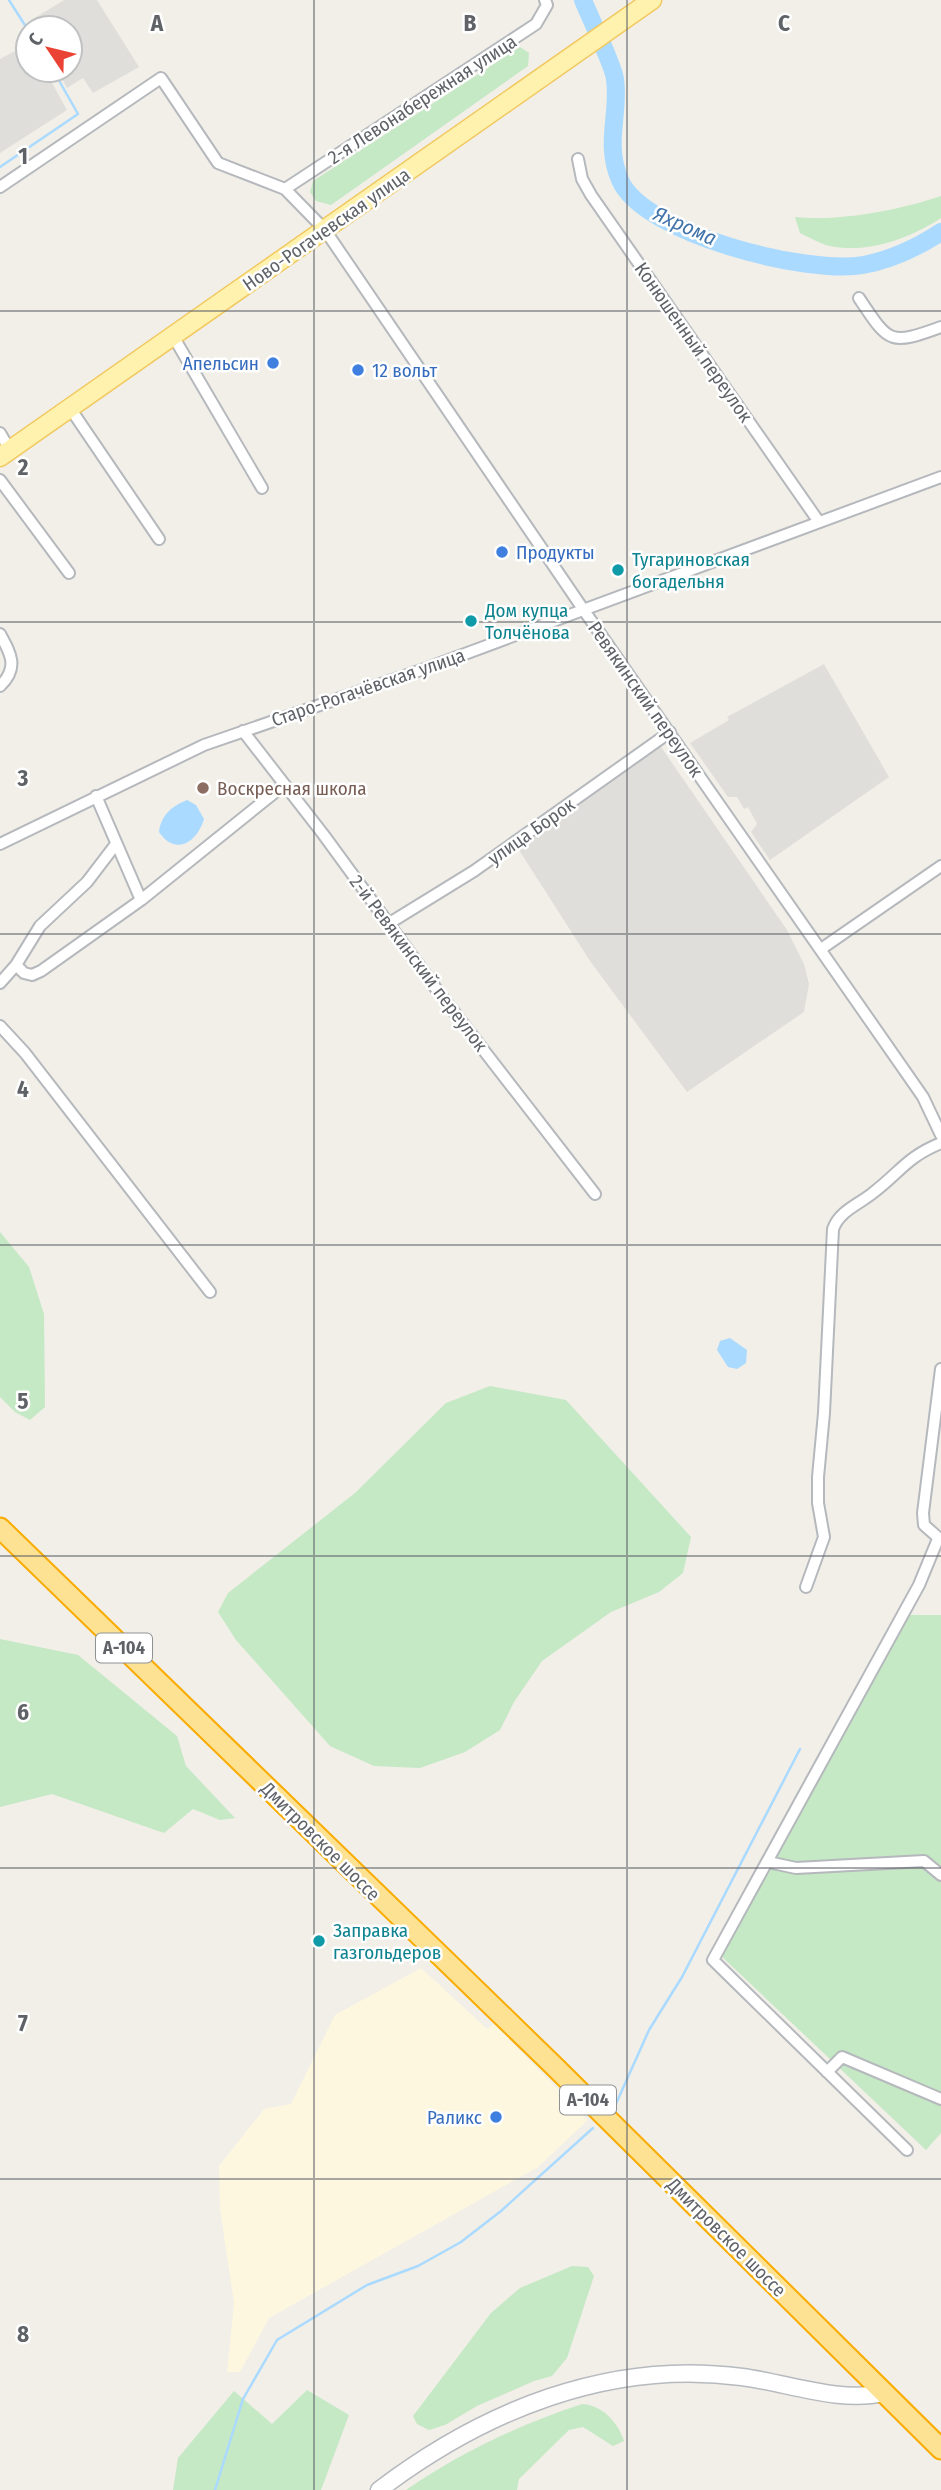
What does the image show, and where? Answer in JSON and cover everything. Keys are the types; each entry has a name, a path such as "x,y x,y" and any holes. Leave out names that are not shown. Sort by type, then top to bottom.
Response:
{"highway":[{"name":"Дмитровское шоссе","path":"0,1528 555,2067 941,2449"}],"main road":[{"name":"Ново-Рогачевская улица","path":"5,454 651,1"}],"street":[{"name":"2-я Левонабережная улица","path":"285,189 536,24 547,5 545,0"},
{"path":"0,187 161,78 218,163 285,189"},
{"name":"Конюшенный переулок","path":"578,159 582,179 590,195 819,522"},
{"name":"Ревякинский переулок","path":"285,189 325,230 583,609 923,1097 941,1135"},
{"path":"859,298 881,331 889,336 909,339 941,327"},
{"path":"173,336 262,488"},
{"path":"70,408 159,539"},
{"path":"0,433 5,454"},
{"name":"Старо-Рогачёвская улица","path":"0,844 29,833 165,762 243,731 427,668 941,477"},
{"path":"0,480 69,573"},
{"path":"0,634 13,657 13,669 0,686"},
{"name":"2-й Ревякинский переулок","path":"243,731 595,1194"},
{"name":"улица Борок","path":"388,925 474,871 670,732"},
{"path":"16,965 24,973 32,975 41,971 141,900 284,785"},
{"path":"96,796 141,900"},
{"path":"0,983 16,965 40,926 86,882 116,844"},
{"path":"821,950 941,866"},
{"path":"0,1026 25,1052 210,1292"},
{"path":"806,1587 822,1550 824,1537 818,1476 824,1413 833,1229 841,1215 874,1193 906,1161 941,1143"},
{"path":"907,2150 713,1960 919,1585 940,1539 924,1525 923,1513 941,1369"},
{"path":"768,1862 796,1868 924,1861 941,1875"},
{"path":"827,2072 842,2057 941,2099"},
{"path":"379,2490 454,2439 508,2412 559,2392 603,2381 646,2374 690,2373 739,2376 860,2398 884,2393"}],"shaded area":[{"path":"64,0 97,0 139,67 93,93 84,80 84,14 41,14"},
{"path":"14,52 14,84 53,84 67,110 0,153 0,59"},
{"path":"824,664 889,777 770,860 751,832 757,824 748,807 744,809 737,797 728,797 690,743 729,720 727,717"},
{"path":"659,744 787,930 804,964 809,984 804,1012 687,1092 590,961 517,847"},
{"path":"421,1968 487,2029 494,2024 588,2120 538,2167 269,2318 240,2372 227,2372 234,2303 220,2209 219,2166 264,2109 291,2104 335,2015"}],"green space":[{"path":"520,47 529,53 528,66 331,205 316,201 310,192 313,181"},
{"path":"941,196 941,218 902,238 873,246 844,248 822,244 800,233 795,217 830,218 869,214"},
{"path":"0,1232 29,1267 44,1314 45,1407 30,1420 15,1412 0,1397"},
{"path":"490,1386 566,1400 691,1537 683,1573 659,1592 611,1612 542,1661 514,1702 500,1730 465,1752 420,1768 374,1766 330,1746 236,1640 218,1612 228,1593 355,1493 446,1403"},
{"path":"900,1615 941,1615 941,2133 926,2150 718,1953"},
{"path":"0,1639 78,1655 177,1736 186,1766 235,1818 220,1820 193,1809 164,1833 52,1794 0,1807"},
{"path":"572,2266 588,2267 594,2276 567,2358 552,2376 477,2406 445,2425 429,2430 417,2424 413,2416 491,2313 520,2288"},
{"path":"307,2390 349,2415 321,2490 173,2490 178,2458 234,2391 272,2424"},
{"path":"582,2404 596,2408 608,2416 618,2427 624,2441 613,2446 583,2427 569,2430 519,2479 517,2490 406,2490 448,2463 491,2441"}],"water":[{"path":"187,800 196,805 204,819 191,840 178,845 165,839 159,832 160,826 168,812"},
{"path":"730,1338 747,1350 746,1363 737,1369 728,1367 717,1350 720,1341"}],"waterway":[{"path":"9,0 18,14"},
{"name":"Яхрома","path":"583,0 615,79 615,166 620,180 635,200 660,217 692,233 768,257 805,264 838,266 863,265 883,260 913,248 941,232"},
{"path":"0,167 78,114 61,84"},
{"path":"615,2106 649,2030 682,1977 800,1749"},
{"path":"215,2490 243,2399 277,2340 367,2285 418,2266 461,2242 501,2211 593,2128"}],"place":[{"name":"Апельсин","path":"273,363"},
{"name":"12 вольт","path":"358,370"},
{"name":"Продукты","path":"502,552"},
{"name":"Тугариновская богадельня","path":"618,570"},
{"name":"Дом купца Толчёнова","path":"471,621"},
{"name":"Воскресная школа","path":"203,788"},
{"name":"Заправка газгольдеров","path":"319,1941"},
{"name":"Раликс","path":"496,2117"}]}
